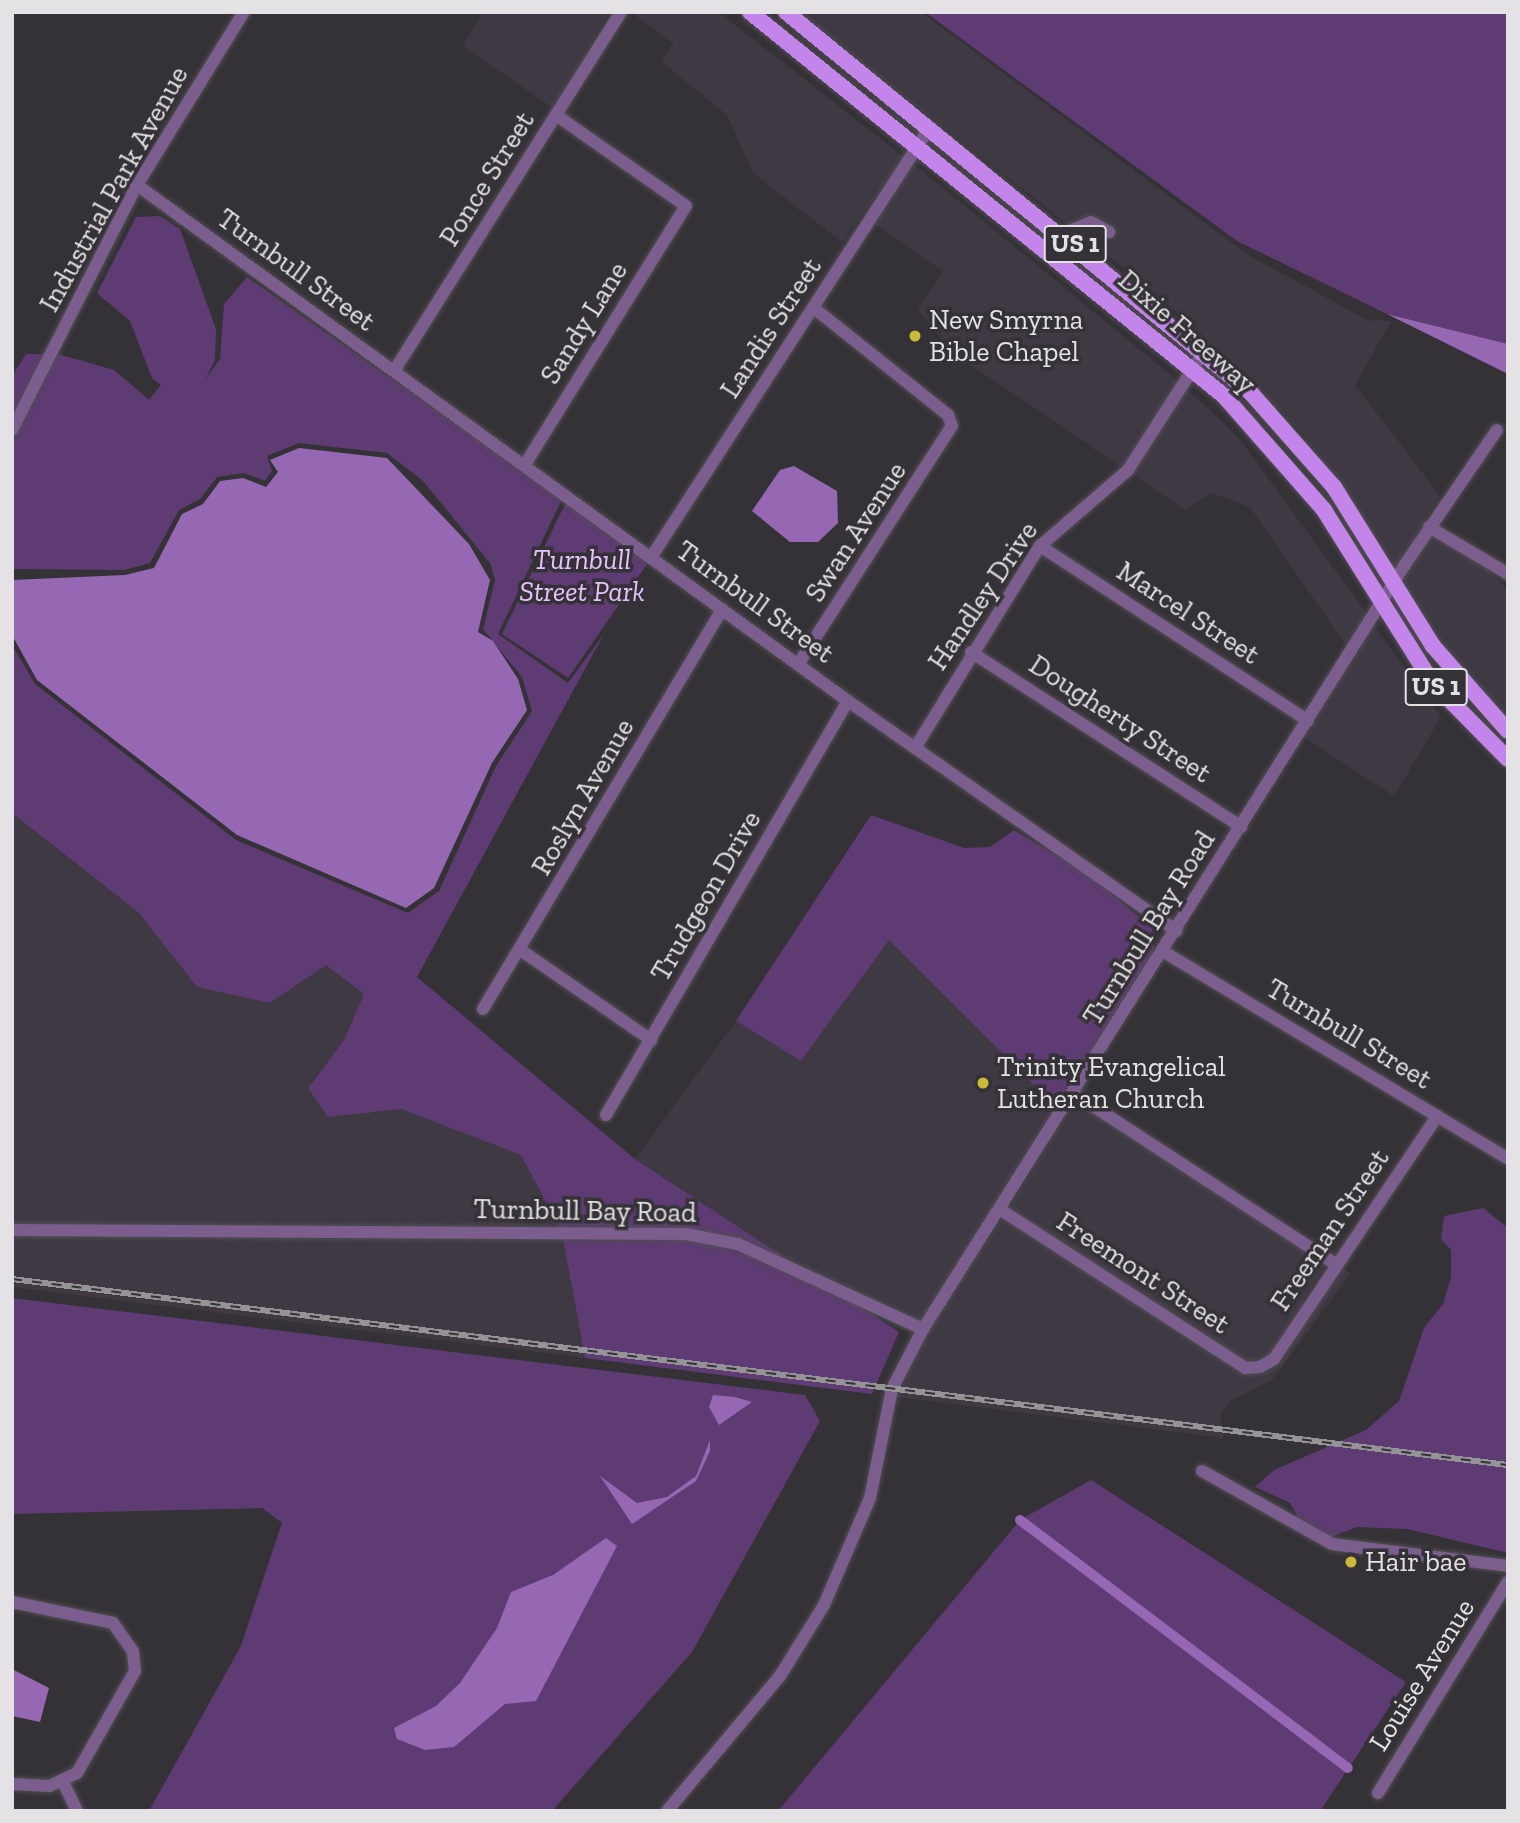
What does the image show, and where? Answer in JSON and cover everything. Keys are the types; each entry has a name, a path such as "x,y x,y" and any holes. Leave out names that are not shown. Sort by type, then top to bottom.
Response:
{"main road":[{"name":"Dixie Freeway","path":"750,12 1194,368 1303,482 1382,601"},
{"name":"Dixie Freeway","path":"786,12 1205,350 1314,461 1395,580"},
{"name":"US 1","path":"1395,580 1445,662 1508,731"},
{"name":"US 1","path":"1382,601 1432,681 1508,759"}],"street":[{"name":"Industrial Park Avenue","path":"12,430 137,185 244,12"},
{"name":"Ponce Street","path":"394,372 621,12"},
{"name":"Sandy Lane","path":"524,466 686,206 556,115"},
{"name":"Landis Street","path":"652,556 930,127"},
{"name":"Turnbull Street","path":"137,185 652,556 848,701 1177,931"},
{"path":"1062,234 1091,222 1109,232"},
{"name":"Swan Avenue","path":"799,663 952,426 948,415 814,308"},
{"name":"Handley Drive","path":"915,748 971,652 1040,545 1128,470 1205,350"},
{"name":"Turnbull Bay Road","path":"12,1230 686,1234 738,1244 923,1329 1164,952 1395,580 1497,430"},
{"path":"1429,527 1508,574"},
{"name":"Marcel Street","path":"1040,545 1308,721"},
{"name":"Roslyn Avenue","path":"483,1009 522,951 722,609"},
{"name":"Dougherty Street","path":"971,652 1241,828"},
{"name":"Trudgeon Drive","path":"606,1115 848,701"},
{"path":"522,951 651,1040"},
{"name":"Turnbull Street","path":"1164,952 1508,1159"},
{"path":"1073,1093 1334,1263"},
{"name":"Freeman Street","path":"1260,1367 1274,1359 1334,1263 1437,1115"},
{"name":"Freemont Street","path":"1001,1210 1245,1368 1260,1367"},
{"path":"667,1811 780,1676 824,1605 870,1498 892,1389 923,1329"},
{"path":"1202,1471 1332,1544 1508,1566"},
{"name":"Louise Avenue","path":"1378,1793 1508,1582"},
{"path":"12,1602 102,1618 123,1633 134,1652 132,1683 90,1758 63,1782 12,1784"},
{"path":"63,1782 77,1811"}],"shaded area":[{"path":"483,12 609,12 553,108 463,46"},
{"path":"631,12 718,12 904,157 842,242 753,173 727,115 662,62 673,43"},
{"path":"797,12 921,12 1248,255 1367,320 1391,321 1355,385 1440,496 1395,569 1304,435 1229,359 1153,291"},
{"path":"914,164 1178,381 1122,467 952,352 918,310 943,271 875,224"},
{"path":"1387,314 1508,344 1508,374"},
{"path":"1187,389 1238,437 1367,614 1306,713 1346,645 1250,507 1211,493 1185,510 1133,474"},
{"path":"299,448 387,458 469,544 490,580 478,632 493,641 518,679 527,710 492,763 434,888 406,908 237,835 37,680 12,635 12,580 125,575 154,568 182,514 203,504 220,481 243,478 266,487 278,472 270,460"},
{"path":"794,466 837,491 838,523 818,542 790,542 752,511 780,470"},
{"path":"1431,535 1483,565 1508,590 1508,724 1444,652 1402,581"},
{"path":"1374,626 1441,717 1394,796 1305,738"},
{"path":"12,813 139,913 197,987 270,1003 326,965 364,994 344,1040 308,1087 328,1117 401,1109 521,1155 559,1227 12,1224"},
{"path":"889,939 1057,1108 920,1322 795,1264 635,1159 736,1021 801,1061"},
{"path":"1075,1101 1326,1264 1270,1354 1246,1362 1009,1209"},
{"path":"1003,1218 1246,1374 1266,1373 1279,1363 1339,1266 1351,1273 1272,1380 1231,1400 1220,1415 1224,1438 897,1397 928,1332"},
{"path":"12,1236 563,1239 585,1358 12,1287"},
{"path":"713,1395 752,1402 719,1425 709,1407"},
{"path":"710,1440 710,1451 696,1481 632,1524 600,1476 637,1503 667,1497 696,1476"},
{"path":"606,1538 617,1546 536,1701 505,1704 454,1747 425,1750 397,1739 394,1728 436,1706 460,1683 497,1628 511,1592 553,1575"},
{"path":"12,1669 49,1688 40,1722 12,1716"}],"green space":[{"path":"925,12 1508,12 1508,344 1387,314 1237,241"},
{"path":"160,216 180,229 216,329 215,360 205,380 220,359 224,304 247,277 562,499 498,634 568,683 604,634 417,977 635,1159 795,1264 738,1238 687,1228 559,1227 521,1155 401,1109 328,1117 308,1088 344,1040 364,994 326,965 270,1003 197,987 139,913 12,813 12,645 35,684 236,840 408,913 439,891 496,766 532,711 522,677 483,629 495,580 490,563 423,481 387,453 299,443 267,456 272,471 265,481 244,473 217,477 200,499 179,510 150,563 124,570 12,569 12,443 58,354 114,370 149,400 161,385 152,378 130,321 97,293 136,217"},
{"path":"26,354 44,354 12,417 12,376"},
{"name":"Turnbull Street Park","path":"566,502 650,560 568,678 502,634"},
{"path":"871,815 964,848 990,847 1014,830 1087,874 1155,930 1153,955 1057,1108 889,940 801,1061 736,1021"},
{"path":"1483,1208 1508,1228 1508,1553 1407,1529 1357,1527 1331,1537 1301,1523 1290,1503 1255,1487 1274,1470 1366,1430 1399,1401 1424,1328 1443,1304 1451,1277 1451,1250 1441,1239 1444,1216"},
{"path":"563,1239 687,1240 737,1249 861,1307 899,1332 872,1394 585,1358"},
{"path":"12,1298 805,1395 820,1421 692,1652 552,1811 149,1811 241,1646 282,1523 262,1508 12,1514"},
{"path":"1091,1480 1406,1682 1320,1811 778,1811 1020,1520"}],"waterway":[{"path":"1020,1520 1348,1768"}],"railway":[{"path":"12,1279 1508,1465"}],"place":[{"name":"New Smyrna Bible Chapel","path":"915,336"},
{"name":"Trinity Evangelical Lutheran Church","path":"983,1083"},
{"name":"Hair bae","path":"1351,1562"}]}
